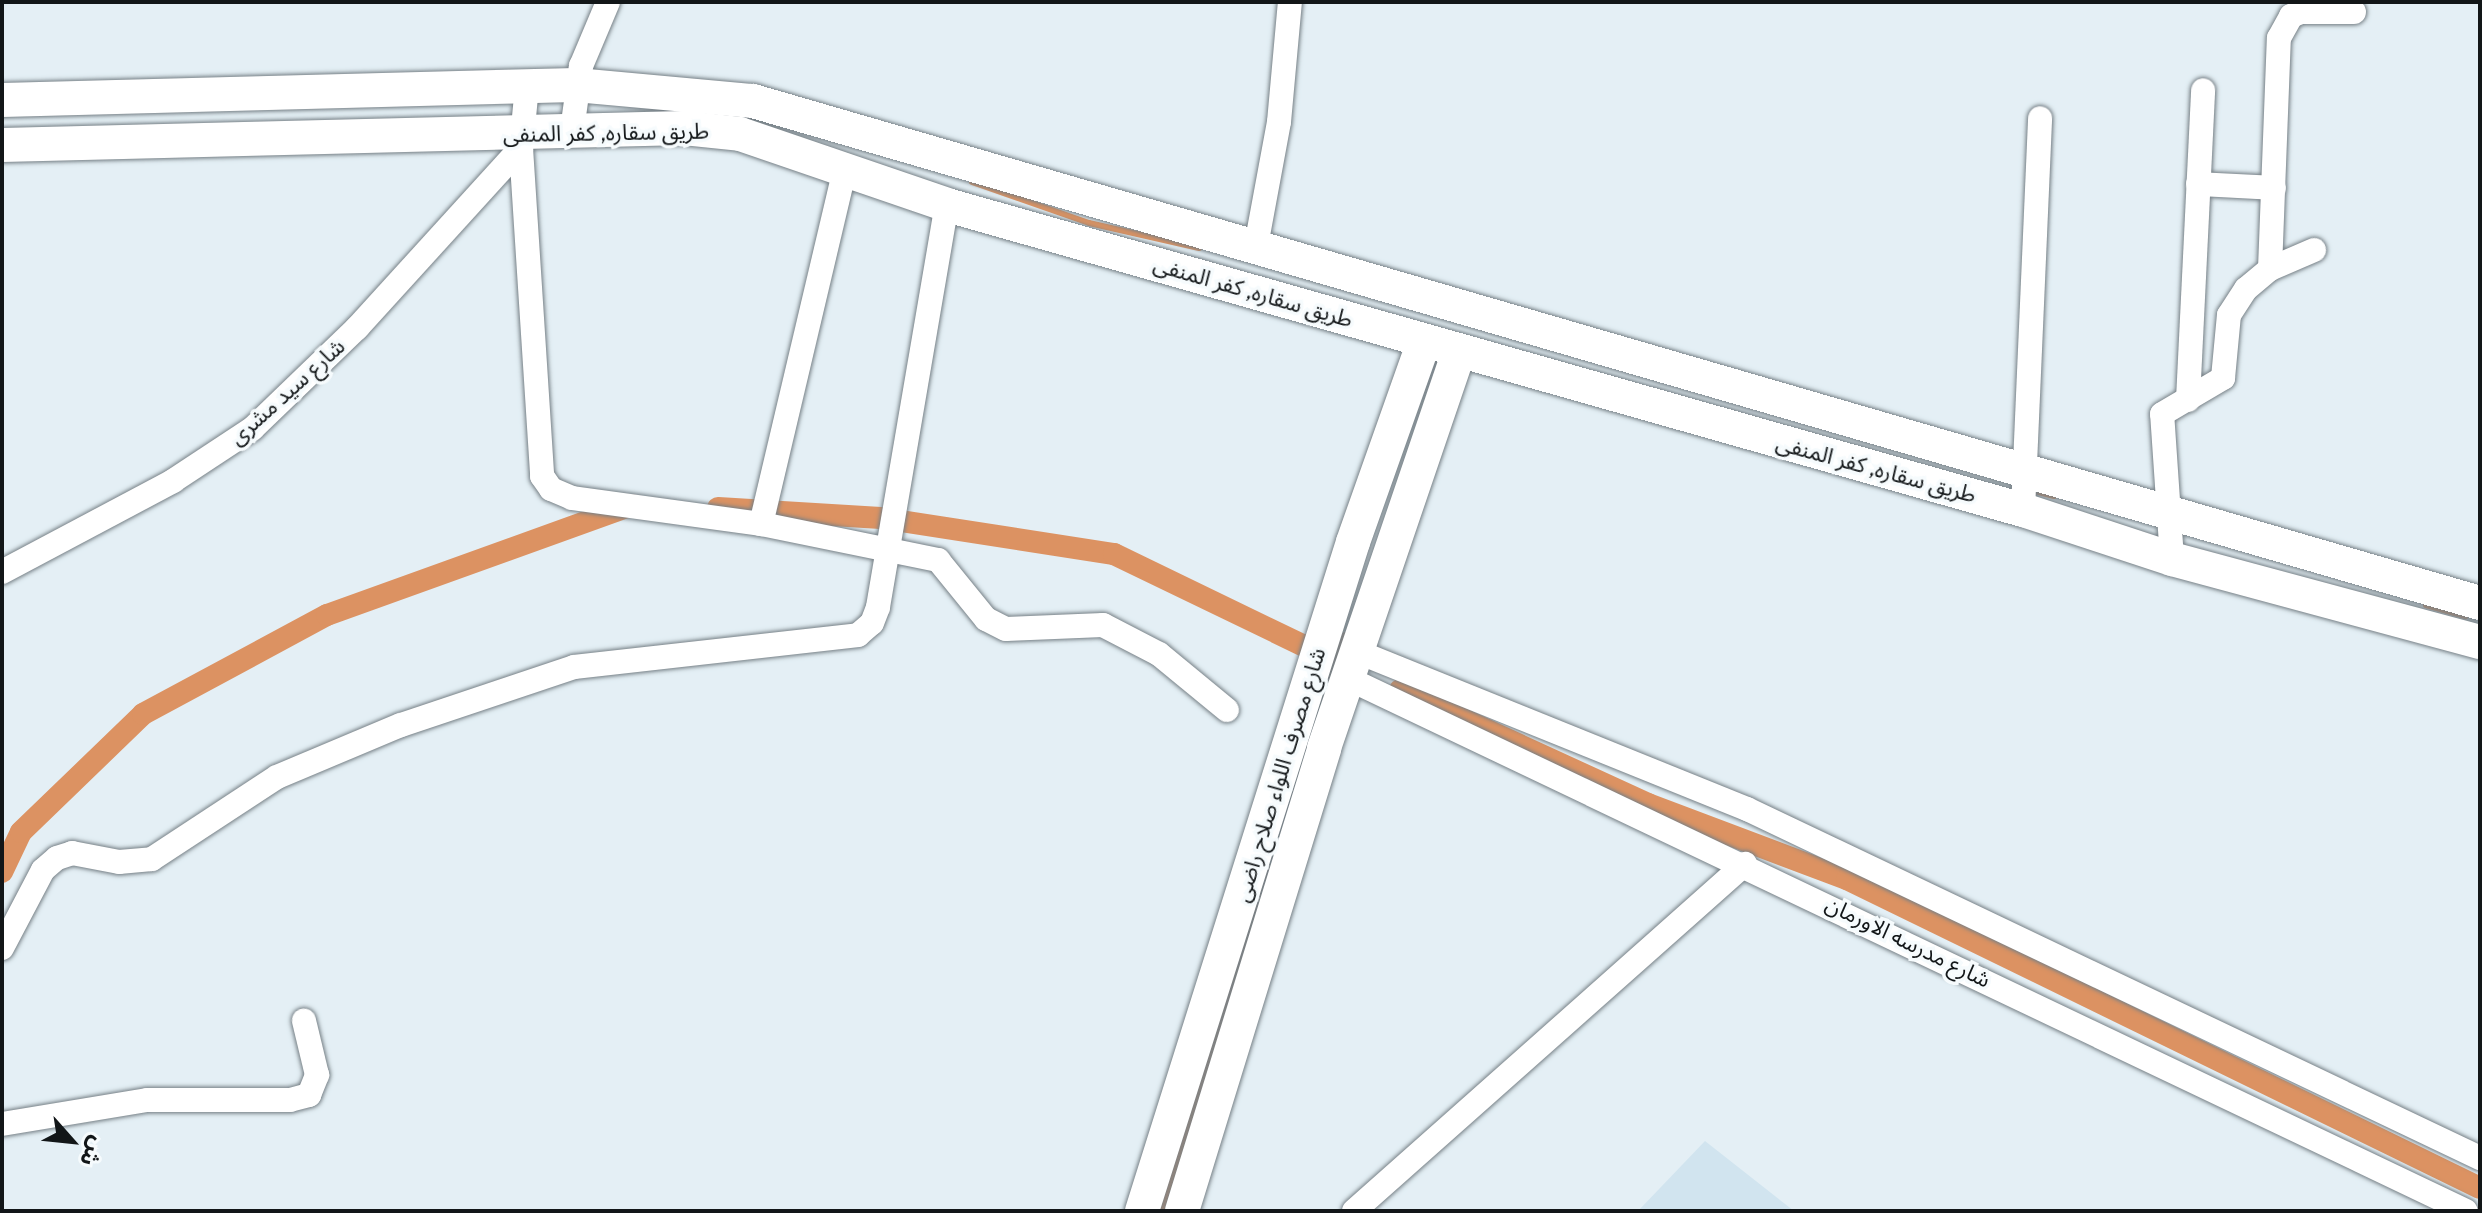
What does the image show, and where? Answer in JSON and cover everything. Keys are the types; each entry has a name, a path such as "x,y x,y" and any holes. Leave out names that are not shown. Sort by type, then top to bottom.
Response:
{"street":[{"path":"572,130 576,85 587,47 608,2"},
{"path":"1256,246 1279,122 1290,2"},
{"path":"2270,269 2279,38 2284,24 2301,12 2354,12"},
{"name":"طريق سقاره, كفر المنفى","path":"2,100 576,85 753,101 881,141 1209,256 1459,352 1866,443 2024,473 2172,537 2470,620"},
{"path":"527,86 522,141 542,476 551,489 572,498 761,524 887,549 947,566 968,602 1006,629 1103,625 1159,654 1227,710"},
{"path":"2188,400 2203,90"},
{"path":"2023,510 2040,118"},
{"name":"طريق سقاره, كفر المنفى","path":"2,145 522,141 572,130 684,128 740,134 947,205 1209,256 1256,246 1866,443 2023,510 2172,537 2470,620"},
{"name":"شارع سيد مشرى","path":"2,572 173,481 252,429 357,328 522,141"},
{"path":"761,524 862,176 881,141"},
{"path":"2198,184 2274,188"},
{"path":"2,948 43,870 57,858 72,853 119,862 152,859 277,777 401,725 574,667 858,635 872,623 878,607 947,205"},
{"path":"2172,537 2160,420 2168,408 2188,400 2223,378 2234,302 2270,269 2314,250"},
{"name":"شارع مصرف اللواء صلاح راضى","path":"1142,1211 1323,637 1424,341"},
{"name":"شارع مصرف اللواء صلاح راضى","path":"1182,1211 1279,903 1324,748 1459,352"},
{"path":"1323,637 1352,664 1747,809 2480,1158"},
{"name":"شارع مدرسه الاورمان","path":"1352,664 1745,864 2466,1211"},
{"path":"1290,739 1324,748"},
{"path":"1354,1211 1745,864"},
{"path":"1243,895 1279,903"},
{"path":"2,1124 147,1100 290,1100 309,1095 317,1075 304,1021"}],"shaded area":[{"path":"1705,1141 1794,1211 1638,1211"}],"waterway":[{"path":"972,182 1089,223 1199,248"},
{"path":"2030,490 2054,496"},
{"path":"2,872 21,832 143,714 327,615 632,505"},
{"path":"718,508 881,518 1114,554 1329,658"},
{"path":"2426,605 2465,616"},
{"path":"1321,704 1345,635"},
{"path":"1400,690 1648,804 1847,879 2480,1188"},
{"path":"1161,1211 1270,867"}]}
